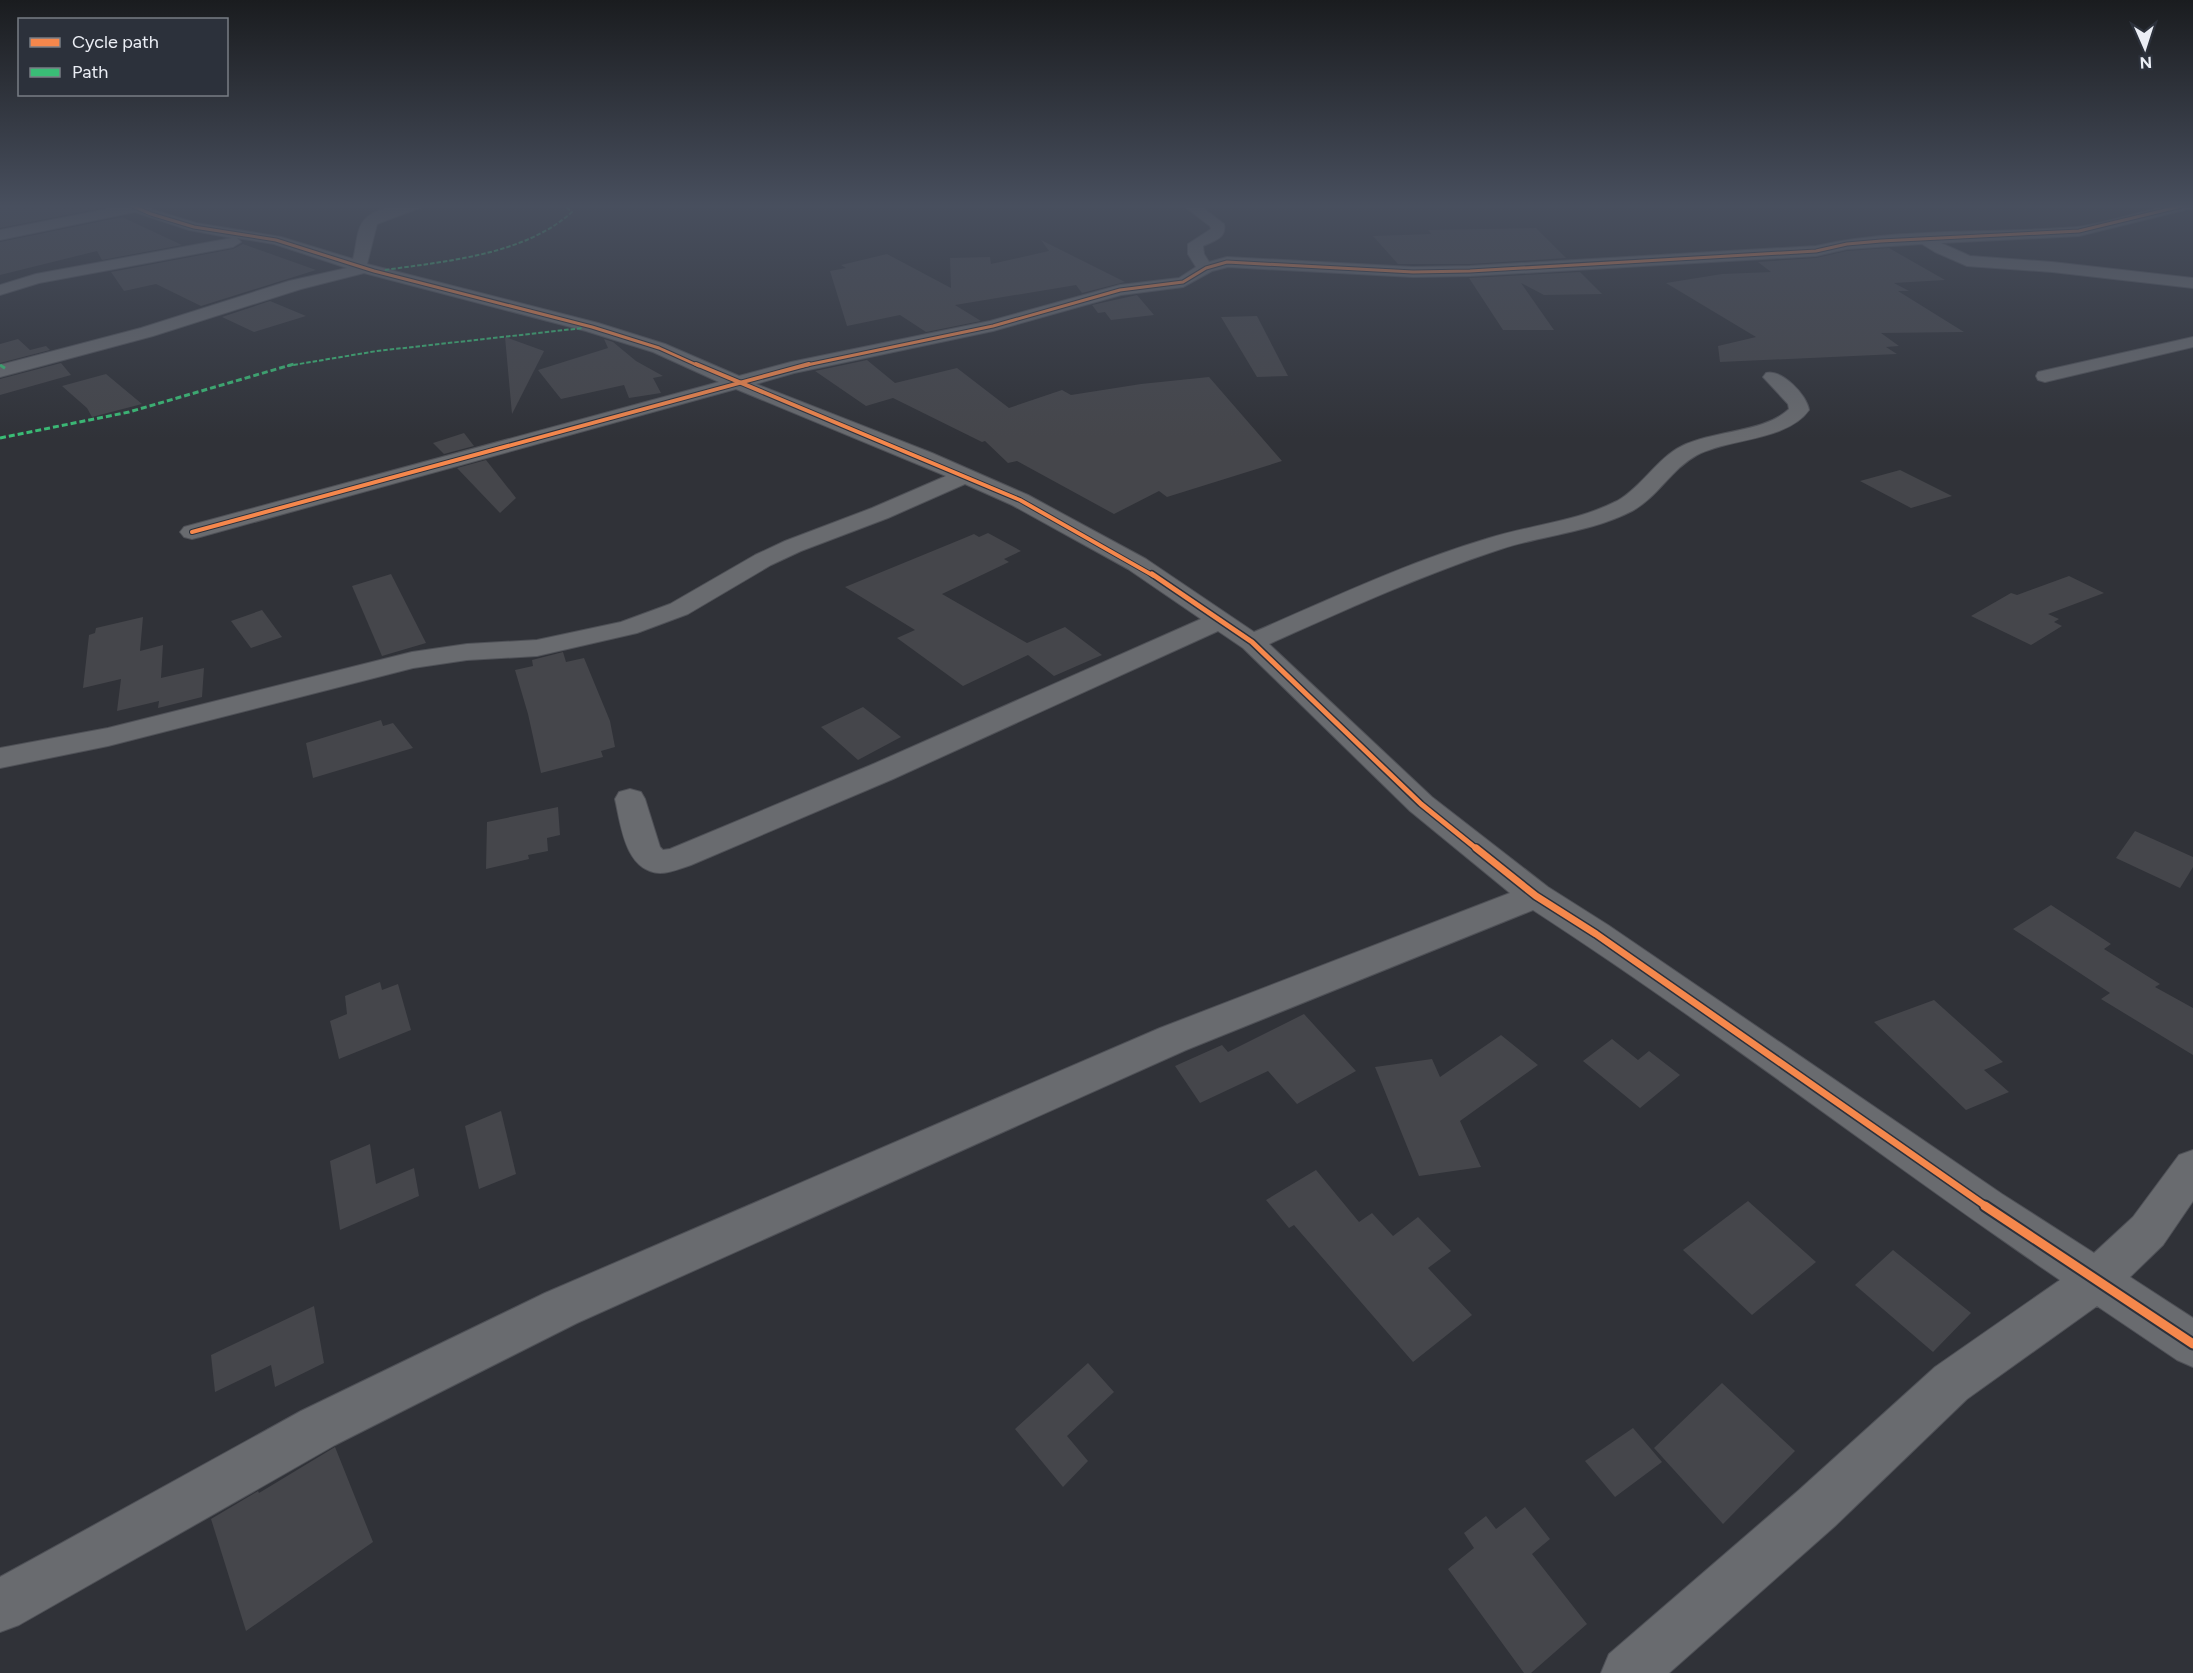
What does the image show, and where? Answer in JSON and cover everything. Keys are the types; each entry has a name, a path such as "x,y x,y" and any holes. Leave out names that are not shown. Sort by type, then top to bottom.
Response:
{"street":[{"path":"0,290 26,282"},
{"path":"0,371 147,332 306,282"},
{"path":"418,282 628,338 680,356 1020,500 1137,564 1252,642 1421,804 1536,896 1596,934 1877,1128 1987,1208 2098,1279 2193,1344"},
{"path":"192,532 482,452 634,413 791,368 993,326 1120,290 1184,282"},
{"path":"2045,376 2193,342"},
{"path":"1252,642 1438,564 1495,544 1610,512 1625,505 1640,497 1673,462 1691,450 1779,423 1796,415 1799,410 1798,403 1773,377"},
{"path":"0,758 108,737 412,660 467,652 537,648 574,642 628,628 679,609 763,560 964,476"},
{"path":"630,799 640,835 650,858 655,861 665,861 680,857 882,772 1220,620"},
{"path":"0,1606 318,1428 561,1308 1173,1039 1536,896"},
{"path":"1628,1673 1817,1508 1951,1383 2098,1279 2148,1232 2193,1168"}],"building":[{"path":"118,282 277,282 201,306 156,284 124,291"},
{"path":"833,282 940,282 951,288 951,282 1125,282 1082,293 1076,285 955,305 981,321 926,332 900,315 847,326"},
{"path":"1472,282 1590,282 1602,294 1544,295 1521,283 1554,330 1503,330"},
{"path":"1910,282 1894,283 1909,291 1898,291 1964,332 1881,333 1899,346 1886,347 1897,354 1720,362 1718,346 1756,337 1666,283"},
{"path":"1137,295 1154,315 1111,320 1105,312 1098,313 1092,305"},
{"path":"270,301 306,316 254,332 222,317"},
{"path":"1257,316 1288,376 1257,377 1221,317"},
{"path":"505,337 544,351 512,414"},
{"path":"18,339 30,350 46,346 50,350 0,363 0,344"},
{"path":"604,339 613,342 636,361 663,376 653,378 661,393 629,398 624,385 561,399 538,370 608,348"},
{"path":"867,360 895,383 957,368 1009,408 1062,390 1071,395 1141,384 1209,377 1282,461 1167,497 1159,491 1114,514 1017,461 1008,463 985,441 982,442 893,398 866,406 815,371"},
{"path":"61,363 71,375 0,395 0,379"},
{"path":"106,374 142,404 92,417 87,408 62,386"},
{"path":"464,433 474,446 444,454 433,443"},
{"path":"486,460 516,498 500,513 457,468"},
{"path":"1900,470 1952,496 1911,508 1860,481"},
{"path":"988,533 1021,551 1004,559 1009,562 942,594 1027,643 1065,627 1102,655 1054,676 1028,655 963,686 897,638 915,630 845,587 974,534 979,537"},
{"path":"391,574 426,643 382,656 352,586"},
{"path":"2069,576 2104,593 2048,614 2059,619 2054,622 2062,626 2031,645 1971,616 2011,593 2017,595"},
{"path":"262,610 282,637 251,648 231,621"},
{"path":"143,617 140,651 163,645 161,678 204,668 202,697 158,708 159,701 117,711 121,679 83,688 89,635 95,633 96,628"},
{"path":"563,652 566,662 584,658 610,721 615,747 601,751 603,757 541,773 528,714 515,670 533,666 532,660"},
{"path":"863,707 901,737 858,760 821,727"},
{"path":"381,720 383,726 393,723 413,748 313,778 306,743"},
{"path":"558,807 560,835 547,838 548,851 528,855 529,859 486,869 487,822"},
{"path":"2135,831 2193,857 2193,867 2180,888 2116,858"},
{"path":"2051,905 2111,944 2104,949 2160,984 2155,987 2193,1008 2193,1055 2101,999 2110,993 2013,929"},
{"path":"380,982 382,990 398,984 411,1030 339,1059 330,1021 347,1014 345,996"},
{"path":"1934,1000 2003,1062 1984,1070 2009,1092 1966,1110 1874,1022"},
{"path":"1304,1014 1356,1071 1297,1104 1268,1071 1200,1103 1175,1066 1222,1045 1228,1052"},
{"path":"1501,1035 1538,1065 1460,1121 1481,1167 1419,1176 1375,1067 1432,1059 1440,1077"},
{"path":"1612,1039 1638,1060 1649,1051 1680,1075 1640,1108 1583,1061"},
{"path":"501,1111 516,1174 479,1189 465,1126"},
{"path":"370,1144 376,1184 414,1168 419,1196 340,1230 330,1161"},
{"path":"1316,1170 1359,1222 1372,1213 1393,1236 1418,1217 1451,1251 1428,1268 1472,1315 1413,1362 1294,1225 1289,1228 1266,1200"},
{"path":"1748,1201 1816,1262 1752,1315 1683,1250"},
{"path":"1893,1250 1971,1313 1933,1352 1855,1285"},
{"path":"314,1306 324,1363 275,1387 271,1365 215,1392 211,1355"},
{"path":"1088,1363 1114,1392 1067,1436 1088,1461 1063,1487 1015,1429"},
{"path":"1722,1383 1795,1451 1723,1524 1654,1448"},
{"path":"1633,1428 1662,1462 1615,1497 1585,1461"},
{"path":"335,1447 373,1542 246,1631 211,1519"},
{"path":"1525,1507 1550,1539 1532,1554 1587,1624 1531,1673 1524,1673 1448,1569 1474,1548 1464,1533 1486,1516 1496,1529"}],"marked path":[{"path":"0,438 129,412 247,376 308,361 342,355 583,328"},
{"path":"0,365 6,369"}],"cycle path":[{"path":"417,282 592,327 659,348 1020,500 1137,564 1252,642 1421,804 1536,896 1596,934 1877,1128 1987,1207 2193,1344"},
{"path":"192,532 791,368 993,326 1120,290 1182,282"}]}
